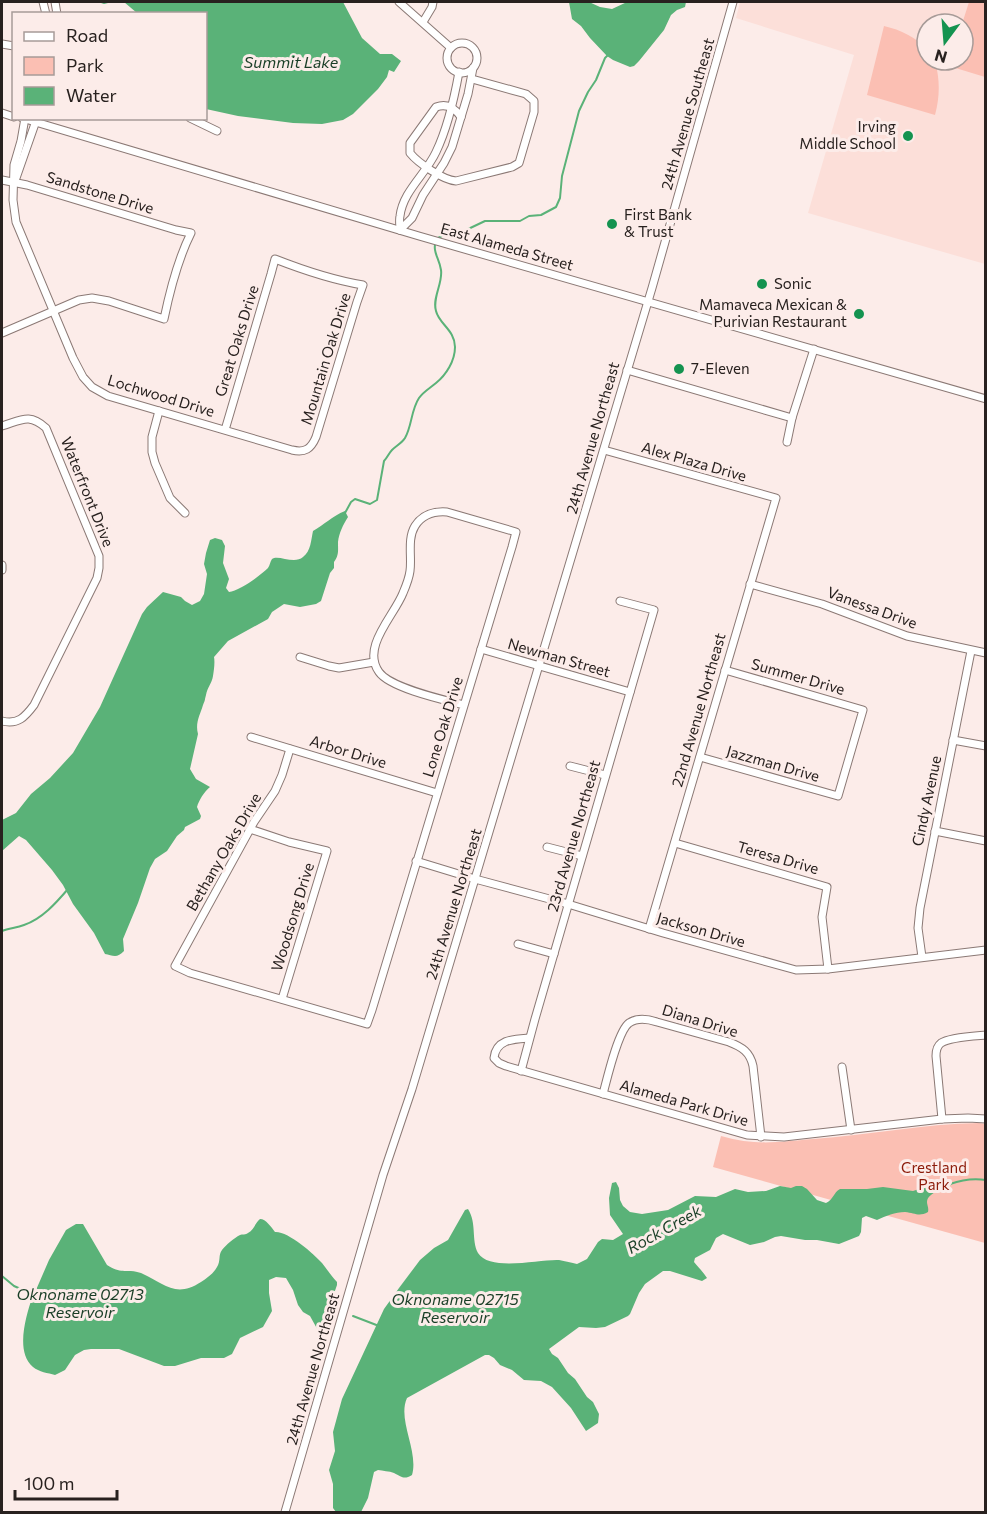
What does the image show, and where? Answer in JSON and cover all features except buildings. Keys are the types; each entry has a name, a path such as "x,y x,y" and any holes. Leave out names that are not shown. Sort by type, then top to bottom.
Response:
{"street":[{"path":"399,2 451,48"},
{"path":"423,22 432,7 432,2"},
{"name":"24th Avenue Southeast","path":"648,302 734,2"},
{"path":"400,230 412,218 452,147 472,79 477,54 471,45 460,43 451,48 448,52 448,61 451,68 459,72 468,72 473,68"},
{"path":"400,230 400,215 406,200 437,151 452,107 459,72"},
{"path":"461,117 452,107 444,105 436,107 410,143 410,153 413,157 437,173 456,181 512,167 519,163 536,104 526,94 472,79"},
{"path":"194,120 217,131"},
{"name":"East Alameda Street","path":"24,121 986,399"},
{"name":"Lochwood Drive","path":"24,121 14,165 13,201 16,222 83,377 92,387 108,396 298,452"},
{"name":"Lochwood Drive","path":"14,182 36,124"},
{"name":"Sandstone Drive","path":"2,180 176,230 191,232 185,245 164,319 101,299 85,299 54,311"},
{"name":"Great Oaks Drive","path":"225,430 275,259"},
{"name":"Mountain Oak Drive","path":"275,259 292,266 363,285 316,437 309,449 298,452"},
{"name":"24th Avenue Northeast","path":"285,1512 383,1175 412,1089 476,879 648,302"},
{"path":"2,333 54,311"},
{"path":"787,442 792,418 814,349"},
{"path":"627,370 792,418"},
{"path":"159,411 152,438 152,452 170,498 185,513"},
{"name":"Waterfront Drive","path":"2,426 26,419 36,420 46,428 99,556 99,568 97,578 34,705 24,717 15,721 2,721"},
{"name":"Alex Plaza Drive","path":"604,450 776,498"},
{"name":"22nd Avenue Northeast","path":"649,929 776,498"},
{"name":"Lone Oak Drive","path":"282,999 367,1024 516,532 447,512 436,512 422,518 412,533 408,580 402,596 376,641 374,662"},
{"path":"2,565 2,570"},
{"name":"Vanessa Drive","path":"750,584 832,607 907,636 986,653"},
{"name":"23rd Avenue Northeast","path":"521,1071 654,610 620,601"},
{"name":"Newman Street","path":"481,649 630,692"},
{"name":"Cindy Avenue","path":"922,957 918,919 971,651"},
{"path":"300,657 339,668 374,662 379,673 394,684 464,705"},
{"name":"Summer Drive","path":"725,670 863,710 838,796"},
{"name":"Arbor Drive","path":"251,737 437,793"},
{"path":"953,740 986,746"},
{"name":"Bethany Oaks Drive","path":"282,999 190,973 175,966 250,829 275,791 290,749"},
{"name":"Jazzman Drive","path":"700,757 838,796"},
{"path":"570,766 605,775"},
{"name":"Woodsong Drive","path":"250,829 327,851 282,999"},
{"path":"935,831 986,841"},
{"name":"Teresa Drive","path":"675,843 827,887 822,917 828,969"},
{"path":"547,847 582,856"},
{"name":"Jackson Drive","path":"416,861 788,969 803,971 828,969 986,950"},
{"path":"518,944 554,954"},
{"name":"Diana Drive","path":"603,1094 622,1030 630,1022 641,1018 657,1022 729,1042 746,1051 753,1066 760,1137"},
{"path":"942,1119 936,1052 940,1044 944,1041 986,1035"},
{"name":"Alameda Park Drive","path":"530,1038 506,1041 497,1048 494,1058 499,1064 521,1071 738,1133 760,1137 784,1137 942,1119 986,1119"},
{"path":"843,1067 851,1130"}],"shaded area":[{"name":"Irving Middle School","path":"740,2 985,2 985,264 808,213 854,55 736,18"}],"green space":[{"path":"969,2 985,2 985,77 969,72 975,72 975,12 966,12"},
{"path":"884,26 915,39 915,72 937,72 939,88 935,115 867,95"},
{"name":"Crestland Park","path":"985,1124 985,1243 713,1167 721,1136 745,1141 778,1142 937,1125"}],"water":[{"name":"Summit Lake","path":"124,2 343,2 362,38 380,54 392,54 401,61 394,72 389,70 378,89 353,114 343,120 322,124 293,123 238,116 207,109 207,12 136,12"},
{"path":"569,2 589,2 612,9 627,2 686,2 685,7 671,15 664,30 639,61 630,67 607,56 572,19"},
{"path":"345,511 348,517 340,532 334,568 330,573 321,601 300,607 284,604 272,612 268,619 228,641 214,657 212,681 198,719 198,734 190,769 196,779 210,787 202,796 197,807 200,819 185,827 167,851 155,859 123,939 124,951 117,956 105,954 63,885 26,840 19,836 2,851 2,820 16,813 31,794 50,778 73,753 100,707 147,607 163,592 181,597 192,605 200,601 204,594 207,574 204,564 210,540 215,538 222,540 225,546 223,563 229,579 226,588 229,592 244,586 260,575 268,568 272,559 295,560 306,555 313,531"},
{"name":"Oknoname 02715 Reservoir","path":"943,1181 952,1184 930,1195 927,1202 928,1212 898,1213 877,1220 866,1216 862,1218 859,1236 839,1244 781,1236 750,1245 723,1234 716,1238 710,1250 695,1258 694,1262 707,1278 702,1281 663,1271 645,1284 628,1316 605,1327 579,1327 549,1349 593,1402 599,1414 598,1423 586,1431 571,1408 552,1387 541,1381 524,1380 512,1370 500,1365 494,1358 485,1355 407,1398 405,1416 413,1456 412,1475 403,1477 392,1472 378,1470 374,1472 368,1498 361,1512 336,1512 333,1508 333,1484 329,1470 335,1451 333,1432 342,1399 384,1309 420,1260 448,1240 465,1210 468,1209 471,1214 476,1248 484,1259 504,1263 559,1260 577,1264 587,1259 602,1239 613,1240 623,1234 610,1215 609,1198 612,1183 616,1182 623,1206 630,1212 642,1214 668,1210 695,1196 716,1197 735,1189 748,1192 766,1191 780,1186 791,1188 802,1186 817,1200 826,1203 840,1189 883,1187 913,1191"},
{"name":"Oknoname 02713 Reservoir","path":"260,1219 275,1232 287,1235 307,1249 337,1282 323,1333 320,1334 310,1316 298,1305 286,1278 276,1277 269,1280 272,1311 263,1327 240,1338 232,1354 224,1358 201,1358 175,1366 164,1366 119,1349 91,1349 75,1355 65,1370 55,1375 38,1370 28,1360 23,1343 32,1298 30,1294 36,1290 66,1230 76,1224 83,1224 107,1265 112,1268 141,1273 170,1288 184,1289 192,1287 210,1275 218,1265 224,1248 238,1236 250,1232"}],"waterway":[{"path":"345,513 355,499 370,504 377,500 384,461 405,438 419,398 443,376 453,357 454,341 440,320 435,306 441,275 435,252 436,239 464,231 485,221 520,221 529,216 541,215 556,207 579,111 609,54"},
{"path":"2,931 37,919 68,889"},
{"name":"Rock Creek","path":"950,1184 959,1181 986,1180"},
{"name":"Rock Creek","path":"2,1276 14,1286 32,1294"},
{"name":"Rock Creek","path":"353,1316 379,1326"}],"place":[{"name":"Irving Middle School","path":"908,136"},
{"name":"First Bank & Trust","path":"612,224"},
{"name":"Sonic","path":"762,284"},
{"name":"Mamaveca Mexican & Purivian Restaurant","path":"859,314"},
{"name":"7-Eleven","path":"679,369"}]}
